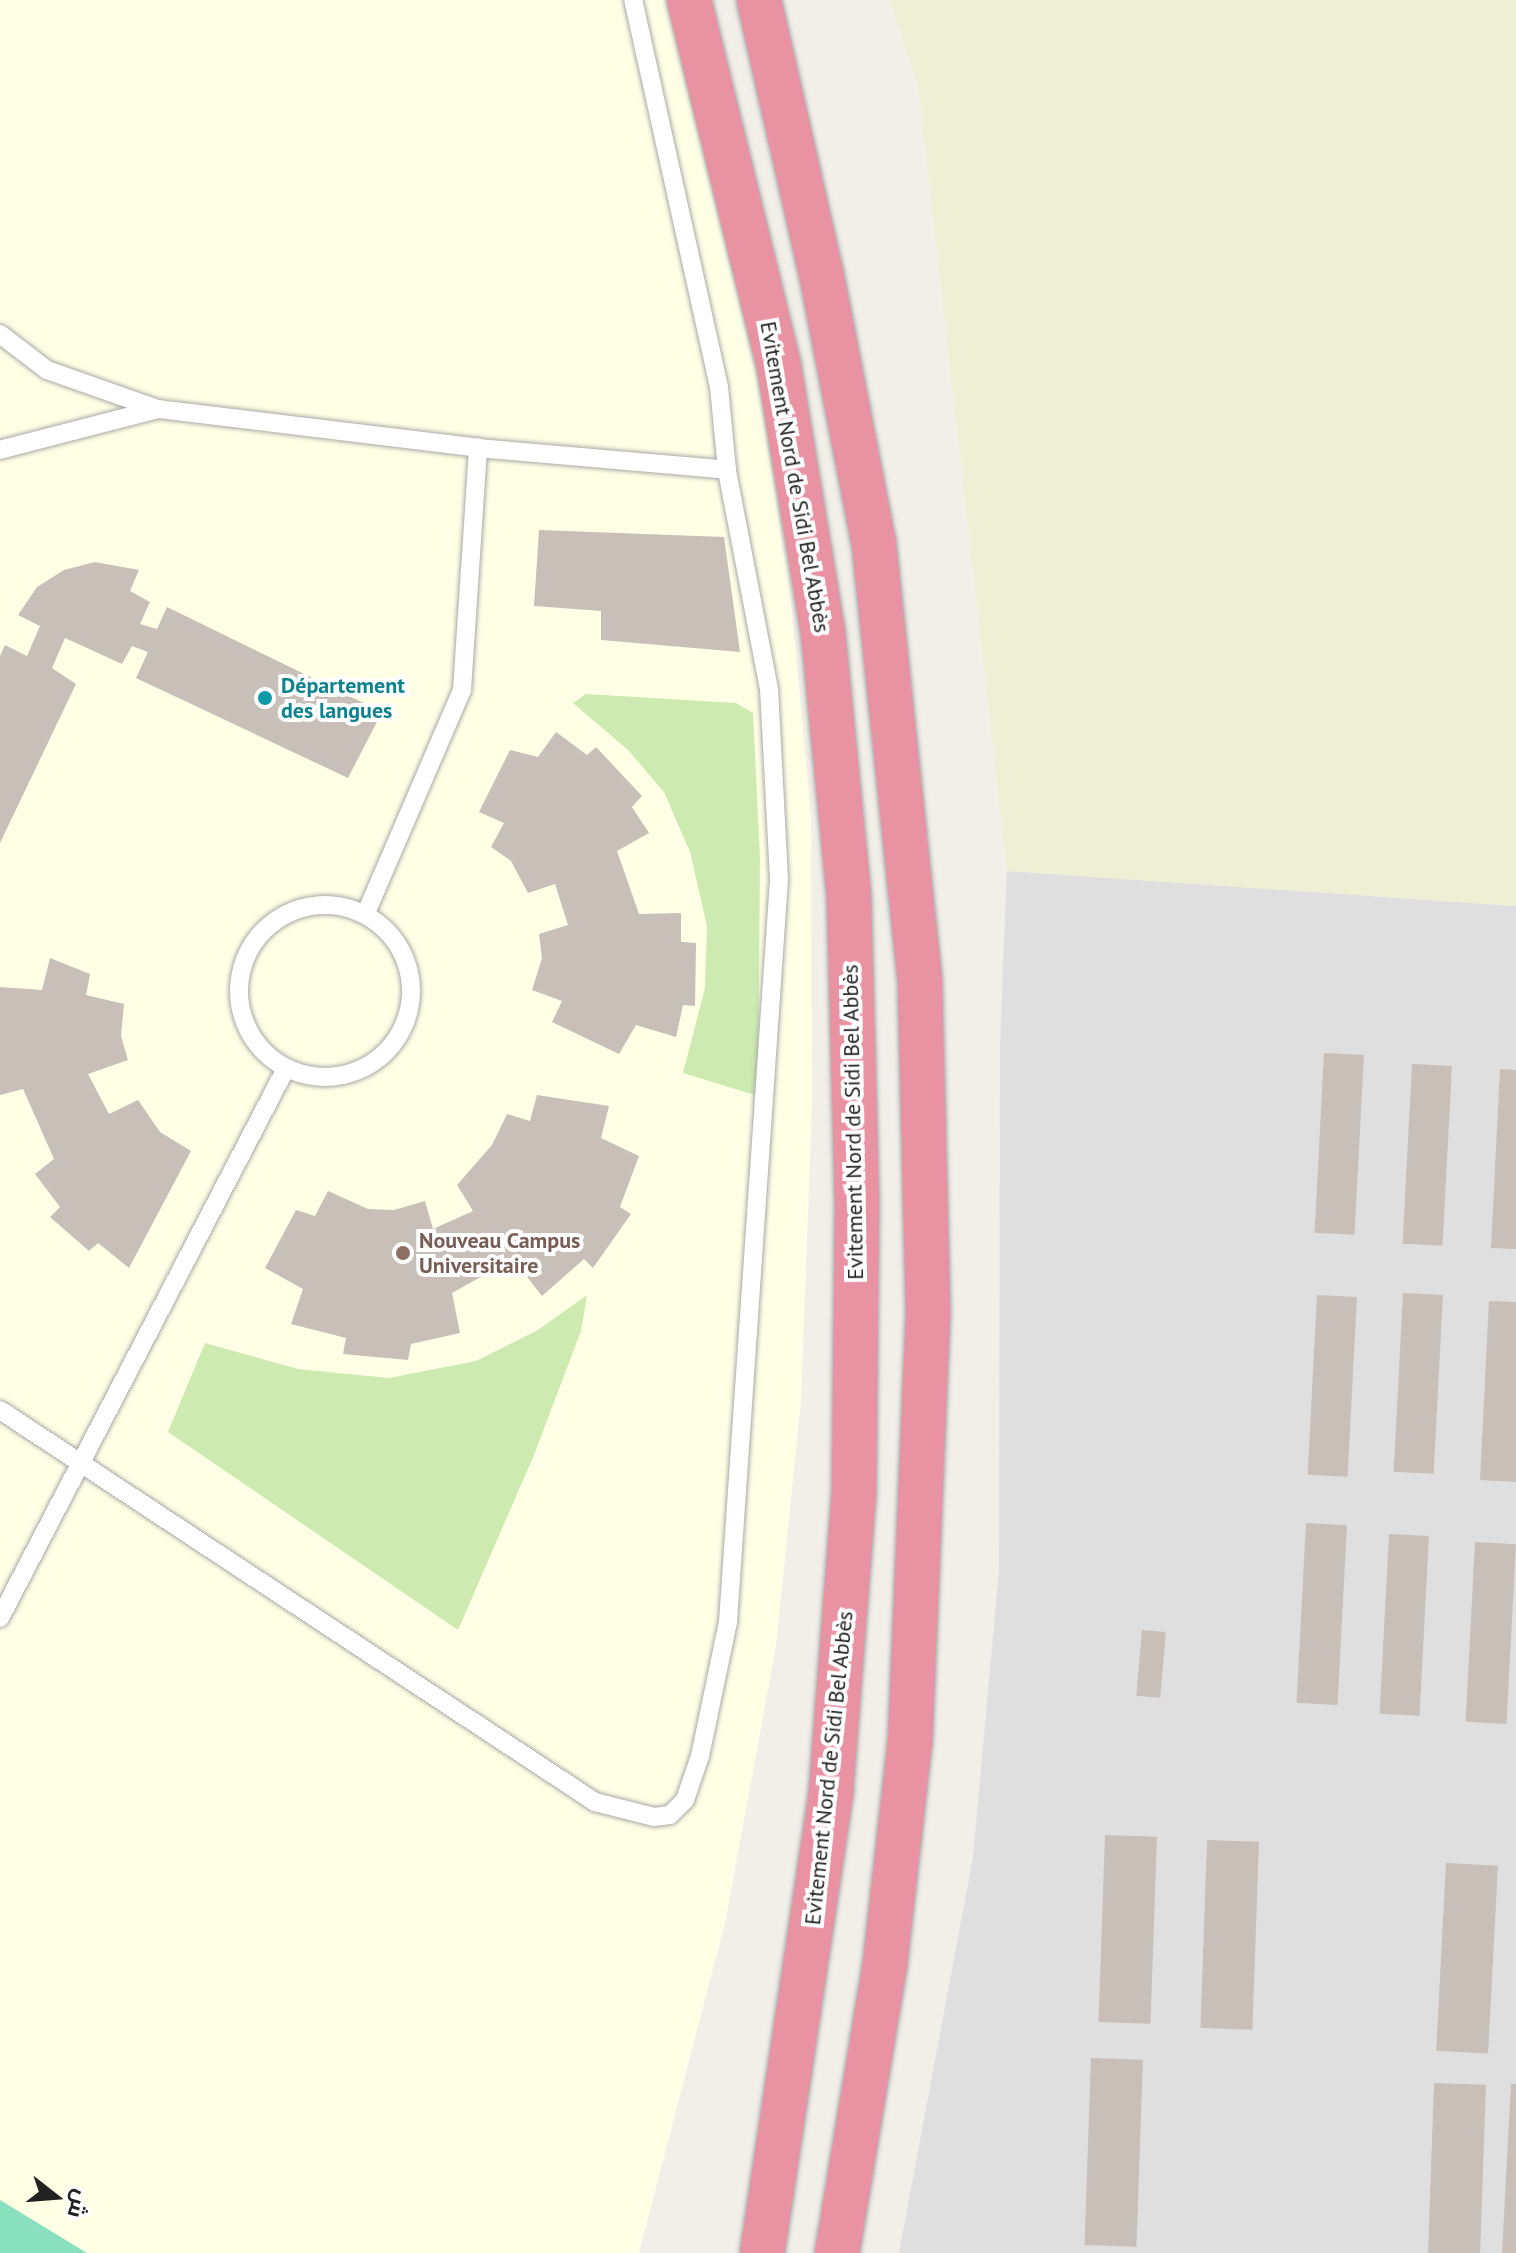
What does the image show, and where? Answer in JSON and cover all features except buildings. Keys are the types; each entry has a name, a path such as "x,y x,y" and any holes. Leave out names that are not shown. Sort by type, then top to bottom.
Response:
{"highway":[{"name":"Evitement Nord de Sidi Bel Abbès","path":"689,0 779,367 823,632 849,898 857,1202 854,1492 831,1793 805,1998 762,2253"},
{"path":"759,0 821,272 874,544 920,983 928,1314 911,1726 885,1964 837,2253"}],"lane":[{"path":"0,1410 79,1459 595,1802 654,1817 670,1815 685,1800 700,1756 728,1622 779,879 769,689 727,470 719,387 633,0"},
{"path":"0,334 47,370 158,409 478,448 727,470"},
{"path":"0,450 158,409"},
{"path":"366,913 462,690 478,448"},
{"path":"322,905 366,913 397,943 406,967 410,978 407,1024 376,1061 331,1080 285,1070 253,1041 239,991 246,950 279,915 322,905"},
{"path":"0,1618 79,1459 285,1070"}],"shaded area":[{"name":"Nouveau Campus Universitaire","path":"0,0 666,0 759,388 791,601 811,816 812,1104 801,1401 776,1646 725,1923 639,2253 0,2253"},
{"path":"889,0 1516,0 1516,906 1007,871 918,85"},
{"path":"1007,871 1516,906 1516,2253 899,2253 973,1857 999,1570 1000,1042"}],"green space":[{"path":"586,694 736,703 753,713 760,858 758,1096 683,1073 705,988 707,926 690,852 664,792 628,750 573,703"},
{"path":"587,1295 581,1331 534,1455 458,1630 168,1432 205,1343 298,1369 389,1378 476,1361 538,1330"},
{"path":"0,2200 87,2253 0,2253"}],"place":[{"name":"Département des langues","path":"265,698"},
{"name":"Nouveau Campus Universitaire","path":"403,1253"}]}
